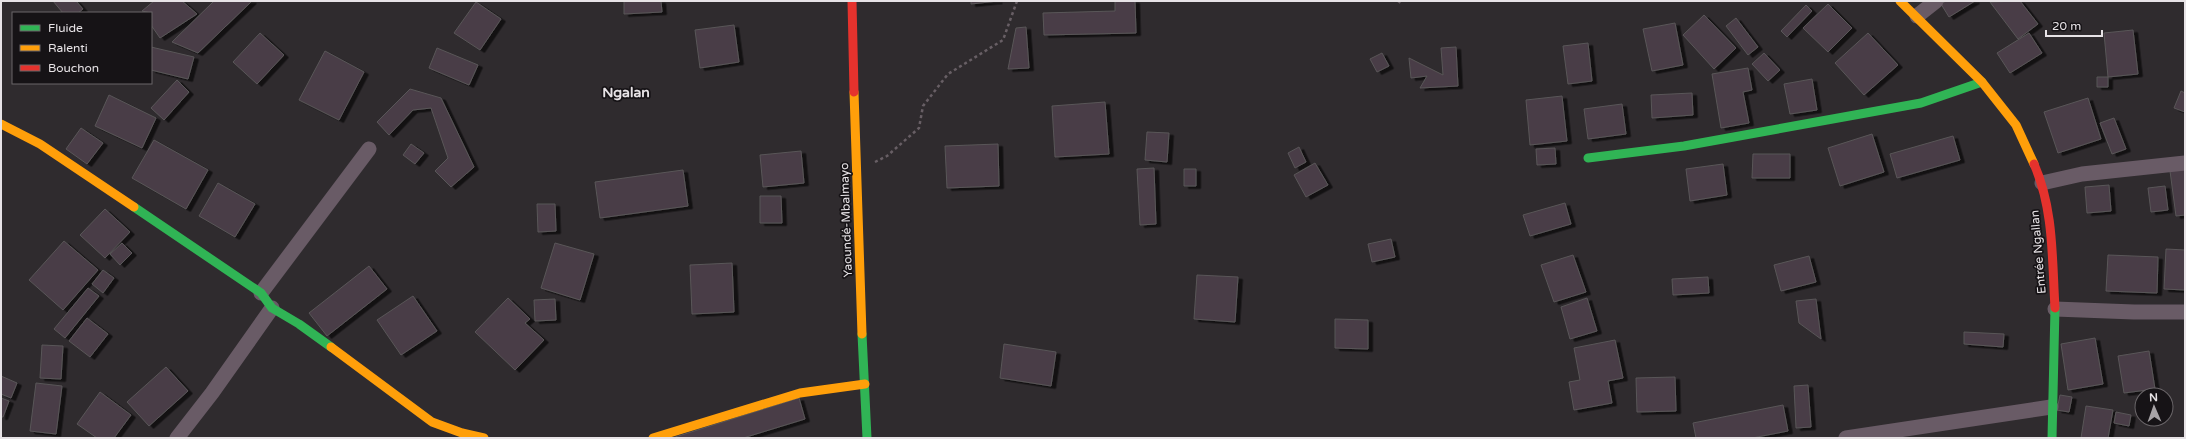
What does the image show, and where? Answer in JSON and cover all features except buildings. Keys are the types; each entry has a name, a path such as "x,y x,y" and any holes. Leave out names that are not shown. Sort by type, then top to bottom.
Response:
{"main road":[{"name":"Yaoundé-Mbalmayo","path":"852,1 856,166 867,438"},
{"name":"Entrée Ngallan","path":"1900,1 1917,16 1982,82 2016,125 2042,183 2050,229 2055,309 2051,407 2052,438"},
{"path":"1588,158 1684,146 1921,102 1982,82"},
{"path":"1,124 40,144 261,293 272,308 310,333 432,422 462,433 484,438"},
{"path":"653,438 800,393 865,384"}],"street":[{"path":"1917,16 1936,1"},
{"path":"261,293 369,149"},
{"path":"2042,183 2082,174 2185,163"},
{"path":"177,438 212,393 272,308"},
{"path":"2055,309 2185,312"},
{"path":"1846,438 2051,407"}],"path":[{"path":"856,166 868,166 887,156 919,128 923,106 948,74 1003,40 1017,1"}],"traffic: fast":[{"path":"1588,158 1684,146 1921,103 1982,82"},
{"path":"134,207 261,293 272,308 299,324 331,347"},
{"path":"2052,438 2055,308"},
{"path":"862,334 867,438"}],"traffic: slow":[{"path":"1900,1 1982,82 2016,125 2034,164"},
{"path":"854,92 862,334"},
{"path":"1,124 40,144 134,207"},
{"path":"331,347 432,422 462,433 484,438"},
{"path":"653,438 800,393 865,384"}],"traffic: jam":[{"path":"852,1 854,92"},
{"path":"2034,164 2041,181 2049,217 2055,308"}],"district":[{"name":"Ngalan","path":"626,92"}]}
